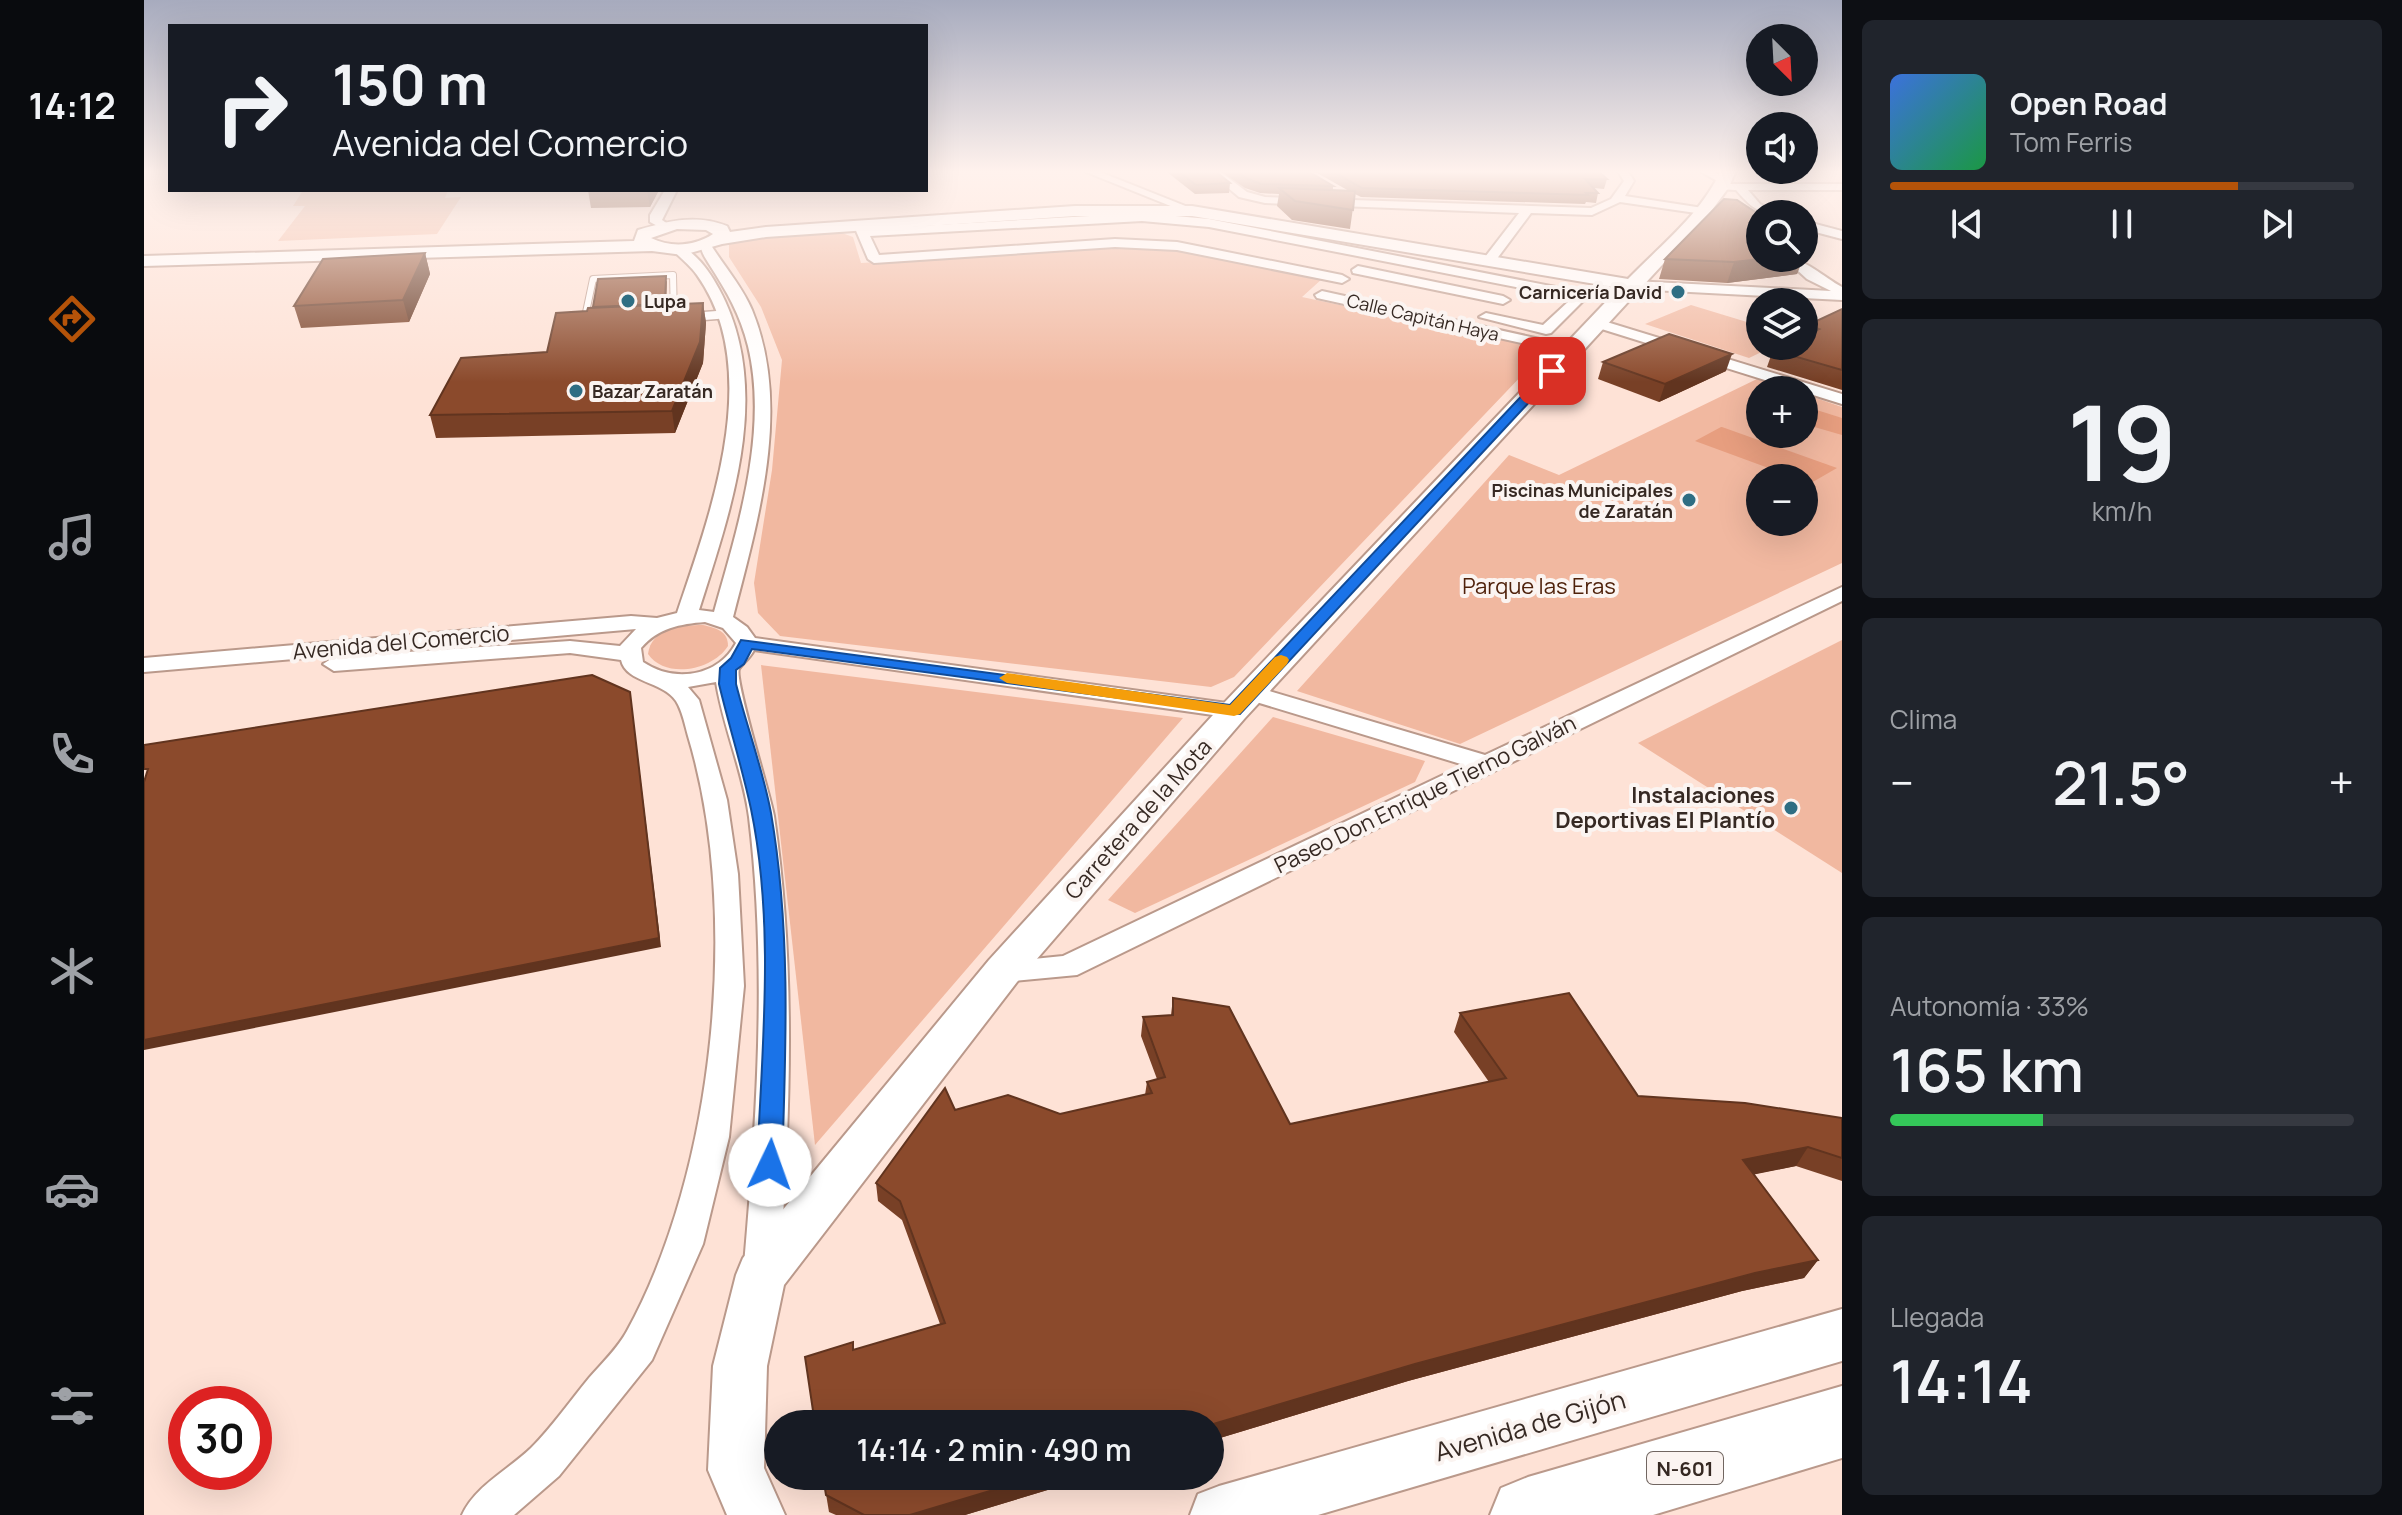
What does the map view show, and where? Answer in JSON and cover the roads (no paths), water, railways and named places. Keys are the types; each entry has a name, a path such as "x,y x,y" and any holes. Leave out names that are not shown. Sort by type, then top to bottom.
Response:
{"highway":[{"name":"N-601","path":"1528,1515 1842,1422"}],"main road":[{"path":"144,255 630,241"},
{"path":"144,261 631,241"},
{"path":"650,241 678,249 706,241"},
{"path":"1368,241 1633,285"},
{"name":"Carretera de la Mota","path":"761,1275 1003,971 1242,702 1675,241"},
{"path":"756,1515 736,1470 740,1366 761,1275"},
{"name":"Avenida de Gijón","path":"1219,1515 1842,1335"}],"street":[{"path":"714,241 710,257 731,282 745,311 757,349 762,399 751,513 722,619 740,629 747,643"},
{"path":"867,241 874,259 1115,243 1177,246 1342,279 1382,256"},
{"path":"985,241 990,251"},
{"path":"1231,257 1256,241"},
{"path":"1301,241 1518,284 1576,297 1577,300 1546,330 1486,317"},
{"path":"1488,261 1504,241"},
{"path":"678,249 692,259 711,284 724,314 734,352 738,398 734,443 721,509 686,617"},
{"path":"1358,270 1503,300"},
{"path":"1807,272 1842,294"},
{"path":"1812,276 1842,274"},
{"name":"Calle Capitán Haya","path":"1342,279 1322,295 1572,350"},
{"path":"1475,329 1518,284"},
{"path":"1633,285 1842,294"},
{"path":"1597,323 1842,399"},
{"name":"Paseo Don Enrique Tierno Galván","path":"1003,971 1067,967 1842,593"},
{"name":"Avenida del Comercio","path":"144,665 619,623 657,624 686,617 722,619"},
{"path":"657,624 636,639 629,656 640,673 669,681 700,679 728,668 738,660 747,643"},
{"path":"747,643 1242,702 1487,764"},
{"name":"Avenida del Comercio","path":"144,680 535,648 609,650 629,656"},
{"path":"728,668 727,684 761,811 770,886 776,982 772,1138 761,1275"},
{"path":"483,1515 545,1462 639,1347 685,1244 713,1137 729,986 725,874 715,800 701,740 688,700 669,681"}],"lane":[{"path":"600,323 585,319 593,279 673,275 674,318"},
{"path":"659,319 724,314"}],"place":[{"name":"Carnicería David","path":"1678,292"},
{"name":"Lupa","path":"628,301"},
{"name":"Bazar Zaratán","path":"576,391"},
{"name":"Piscinas Municipales de Zaratán","path":"1689,500"},
{"name":"Instalaciones Deportivas El Plantío","path":"1791,808"}],"park label":[{"name":"Parque las Eras","path":"1539,586"}]}
